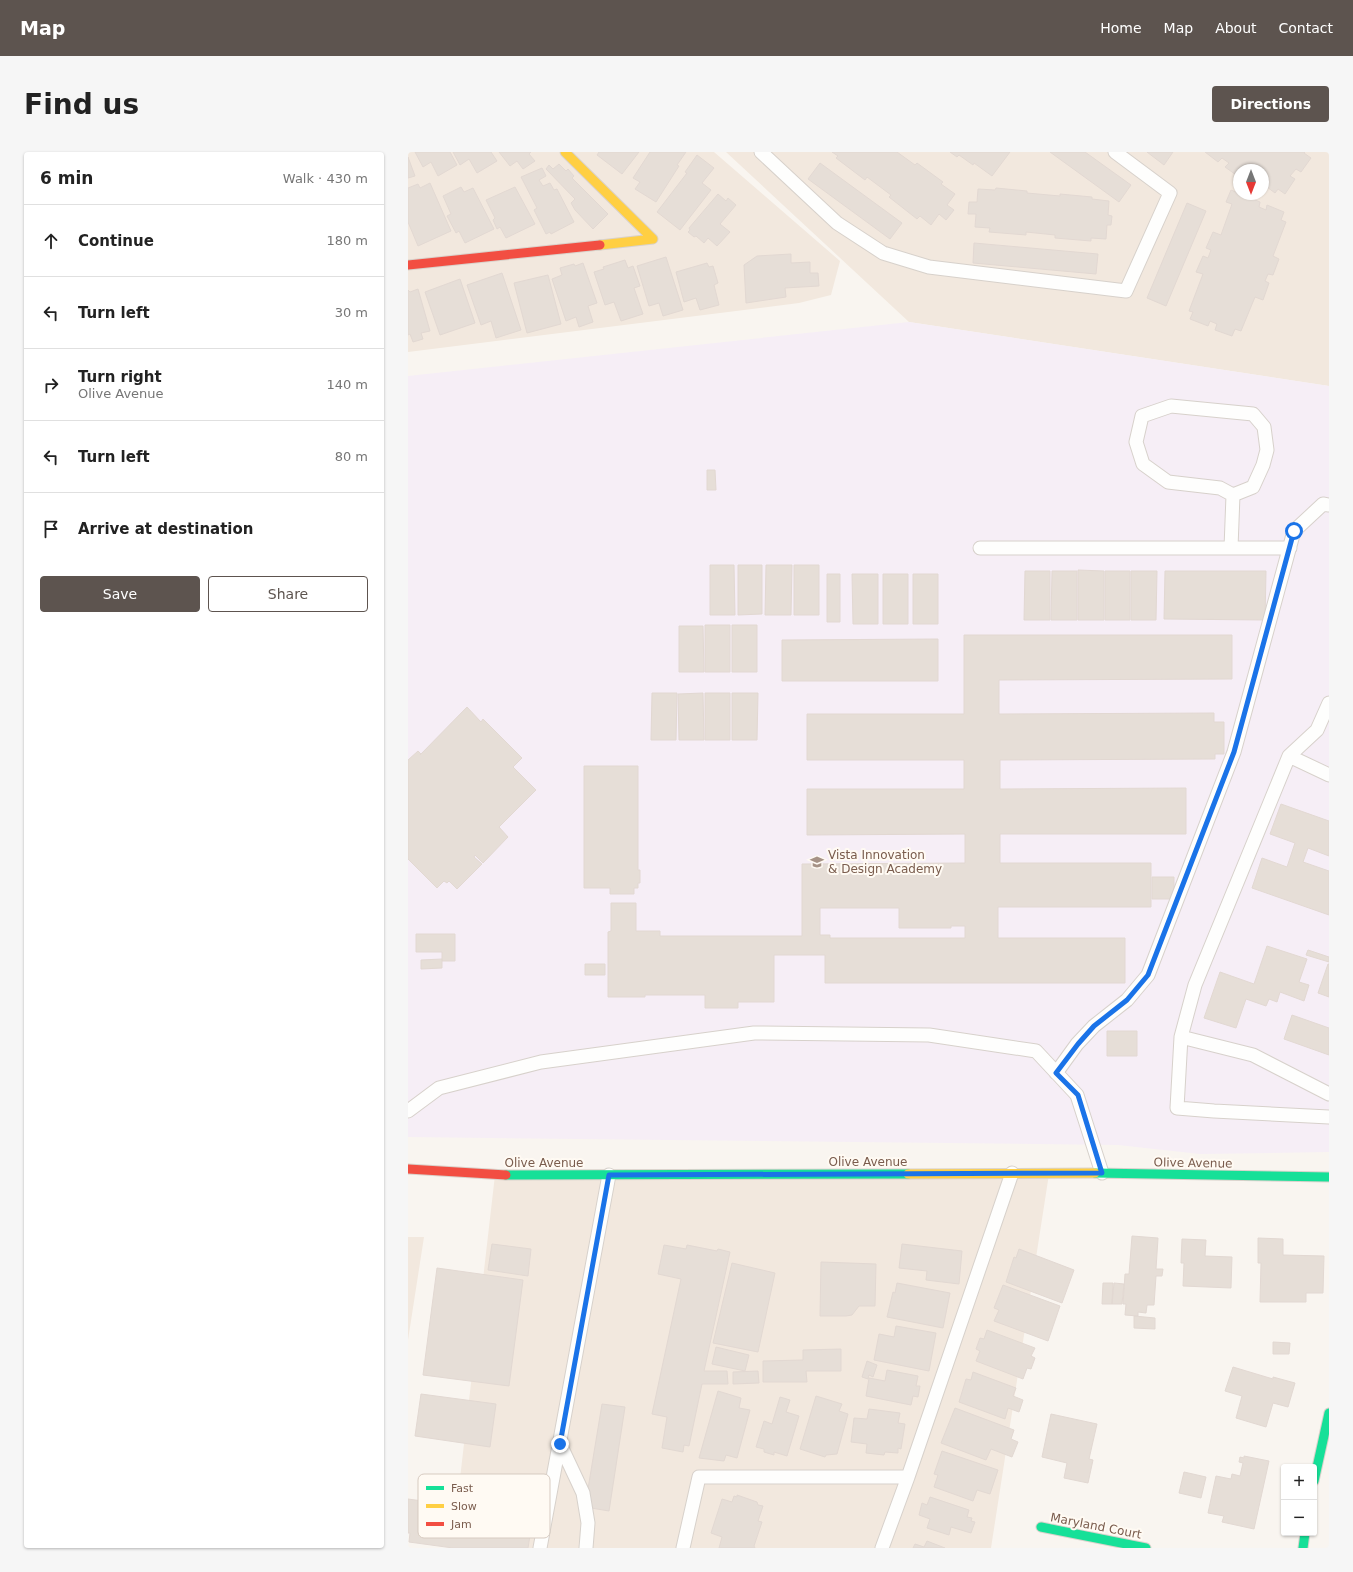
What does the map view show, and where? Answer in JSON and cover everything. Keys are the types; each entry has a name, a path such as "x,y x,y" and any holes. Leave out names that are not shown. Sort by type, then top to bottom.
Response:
{"main road":[{"path":"408,265 653,239 565,152"},
{"name":"Olive Avenue","path":"408,1169 496,1175 1102,1173 1329,1177"},
{"path":"1317,1467 1329,1413"},
{"name":"Maryland Court","path":"1041,1527 1146,1548"},
{"path":"1303,1548 1305,1536"}],"lane":[{"path":"761,152 837,223 883,254 929,267 1126,291 1170,193 1115,152"},
{"path":"1171,406 1253,414 1264,427 1267,450 1263,466 1253,487 1233,495 1220,488 1168,482 1143,464 1136,442 1142,416 1171,406"},
{"path":"1232,548 1233,495"},
{"path":"1056,1073 1094,1026 1127,1000 1148,975 1234,752 1294,531 1324,504 1329,505"},
{"path":"980,548 1290,548"},
{"path":"1329,703 1317,730 1289,756 1195,985 1181,1037 1177,1108 1329,1117"},
{"path":"1289,756 1329,775"},
{"path":"408,1111 439,1088 541,1062 754,1033 929,1035 1036,1051 1078,1095 1102,1173"},
{"path":"1181,1037 1253,1055 1329,1094"},
{"path":"882,1548 908,1477 1012,1173"},
{"path":"550,1496 609,1175"},
{"path":"560,1444 583,1493 588,1523 586,1548"},
{"path":"683,1548 699,1477 908,1477"},
{"path":"540,1548 542,1538"}],"shaded area":[{"path":"408,152 714,152 840,261 831,295 799,303 408,352"},
{"path":"726,152 1329,152 1329,386 909,322"},
{"name":"Vista Innovation & Design Academy","path":"909,322 1329,386 1329,1152 1200,1154 1118,1145 408,1137 408,376"},
{"path":"1049,1174 991,1548 452,1548 453,1538 550,1538 550,1474 461,1474 495,1175"},
{"path":"408,1237 424,1237 408,1340"}],"building":[{"path":"415,152 450,152 457,165 438,176 431,162 423,167"},
{"path":"453,152 491,152 497,161 477,173 469,159 460,165"},
{"path":"499,152 531,152 529,154 535,161 523,169 517,161 510,166"},
{"path":"599,152 639,152 622,174 597,155"},
{"path":"650,152 686,152 677,165 679,166 656,202 635,189 640,182 633,178"},
{"path":"832,152 897,152 915,165 917,163 943,182 941,184 955,194 947,205 954,210 946,220 939,214 931,225 920,216 917,219 889,197 891,195 867,177 865,180 836,158 838,156"},
{"path":"950,152 1010,152 992,176 974,163 973,165 959,155 957,157"},
{"path":"1050,152 1085,152 1131,185 1119,202"},
{"path":"1147,152 1173,152 1164,165"},
{"path":"1205,152 1305,152 1304,153 1311,158 1301,172 1296,169 1290,176 1295,179 1285,194 1278,189 1275,193 1269,188 1269,164 1233,164 1233,173 1225,167 1229,163 1222,158 1218,162"},
{"path":"697,155 714,168 702,183 711,190 680,230 657,212 687,173 685,172"},
{"path":"408,157 415,176 408,178"},
{"path":"820,163 902,223 890,239 808,179"},
{"path":"559,164 566,171 568,169 574,176 572,178 608,214 593,229 575,210 571,203 575,199 546,169 549,165 553,169"},
{"path":"542,168 546,176 539,180 543,186 550,183 554,190 557,189 574,222 551,234 550,232 546,234 534,210 537,208 521,177"},
{"path":"430,183 451,231 418,246 408,222 408,188 418,184 420,188"},
{"path":"461,187 464,192 473,188 494,229 465,243 459,231 456,233 447,216 451,214 443,196"},
{"path":"515,187 535,224 506,238 500,227 497,229 493,220 495,218 486,200"},
{"path":"996,188 1027,191 1027,193 1092,197 1092,199 1109,201 1108,215 1112,216 1111,225 1107,225 1106,239 1091,238 1091,241 1055,238 1055,235 1026,232 1026,235 989,232 990,228 975,227 976,214 968,214 969,202 977,202 978,189 995,190"},
{"path":"1231,190 1233,191 1233,200 1255,200 1260,202 1259,207 1266,210 1267,205 1284,212 1281,220 1286,222 1273,256 1279,259 1273,275 1268,274 1265,281 1269,283 1263,300 1255,297 1241,331 1235,329 1232,336 1215,330 1217,324 1210,321 1208,326 1190,319 1193,312 1189,311 1203,274 1196,272 1203,256 1208,258 1211,250 1206,248 1213,232 1221,235 1232,204 1226,202"},
{"path":"718,194 726,201 728,198 736,205 720,224 730,232 717,246 708,238 704,243 696,236 694,237 688,232 690,230 689,228"},
{"path":"1187,203 1206,211 1166,306 1147,298"},
{"path":"974,243 1098,254 1096,274 973,263"},
{"path":"791,254 791,263 810,262 810,273 818,273 819,286 785,288 786,297 746,303 744,265 757,256"},
{"path":"666,257 683,310 663,316 659,303 649,306 637,266"},
{"path":"625,260 628,268 633,266 640,286 634,288 643,314 621,321 614,302 605,305 594,272 604,269 603,267"},
{"path":"583,263 597,303 588,306 593,322 579,327 576,317 566,321 552,279 562,275 560,268 574,264 575,266"},
{"path":"707,263 709,267 713,266 718,283 714,285 719,305 700,310 696,298 684,302 676,272"},
{"path":"502,273 521,330 496,338 491,321 481,325 467,285"},
{"path":"548,275 561,324 527,333 514,283"},
{"path":"460,279 475,323 440,335 425,292"},
{"path":"418,289 430,331 421,333 423,339 413,342 410,334 408,335 408,290 410,292"},
{"path":"707,470 715,470 716,490 707,490"},
{"path":"710,565 734,565 735,615 710,615"},
{"path":"738,565 762,565 762,614 738,615"},
{"path":"766,565 792,565 791,615 765,615"},
{"path":"794,565 819,565 819,615 794,615"},
{"path":"1078,570 1104,571 1104,620 1078,620"},
{"path":"1025,571 1050,571 1050,620 1024,620"},
{"path":"1052,571 1077,571 1077,620 1051,620"},
{"path":"1105,571 1130,571 1130,620 1105,620"},
{"path":"1131,571 1157,571 1156,620 1131,620"},
{"path":"1165,571 1266,571 1265,620 1164,619"},
{"path":"827,574 840,574 840,622 827,622"},
{"path":"852,574 878,574 878,624 853,624"},
{"path":"883,574 908,574 908,624 883,624"},
{"path":"913,574 938,574 938,624 913,624"},
{"path":"705,625 730,625 730,672 705,672"},
{"path":"732,625 757,625 757,672 732,672"},
{"path":"679,626 703,626 704,672 679,672"},
{"path":"964,635 1232,635 1232,679 999,680 999,714 1214,713 1214,722 1224,722 1224,754 1215,754 1215,759 1000,760 1000,789 1186,788 1186,834 1000,834 1000,863 1151,863 1151,907 998,907 998,938 1125,938 1125,983 825,983 825,955 774,955 774,1002 738,1002 738,1008 705,1008 705,995 645,995 645,997 608,997 608,932 611,931 611,903 636,903 636,931 660,931 660,936 802,936 802,864 965,863 965,834 807,835 807,789 964,789 964,760 807,760 807,714 964,714","holes":["820,908 899,908 899,928 951,928 951,926 965,926 965,938 830,938 830,935 820,935"]},
{"path":"938,639 938,681 782,681 782,640"},
{"path":"652,693 677,693 676,740 651,740"},
{"path":"703,693 704,740 679,740 678,694"},
{"path":"705,693 730,693 730,740 705,740"},
{"path":"732,693 758,693 757,740 732,740"},
{"path":"467,707 481,722 483,719 522,758 513,767 536,790 499,827 508,837 483,863 475,855 474,857 482,864 457,889 449,881 447,883 444,881 437,888 408,859 408,760 418,751 421,754"},
{"path":"584,766 638,766 638,870 640,870 640,883 638,883 638,888 634,888 634,894 610,894 610,888 584,888"},
{"path":"1281,804 1329,821 1329,856 1308,848 1303,862 1329,871 1329,915 1252,888 1262,858 1287,867 1295,843 1270,834"},
{"path":"1152,877 1174,877 1174,899 1152,899"},
{"path":"416,934 455,934 455,961 442,961 442,952 416,952"},
{"path":"1267,946 1307,959 1299,982 1309,985 1304,1001 1280,992 1277,1002 1269,999 1266,1006 1246,999 1236,1028 1204,1018 1220,972 1254,984"},
{"path":"1308,950 1329,957 1329,962 1306,955"},
{"path":"442,959 442,968 421,969 421,960"},
{"path":"585,964 605,964 605,975 585,975"},
{"path":"1329,964 1329,997 1318,993"},
{"path":"1292,1015 1329,1028 1329,1055 1284,1039"},
{"path":"1107,1031 1137,1031 1137,1056 1107,1056"},
{"path":"1132,1236 1158,1238 1156,1269 1163,1269 1162,1276 1156,1276 1154,1305 1147,1305 1146,1313 1138,1312 1138,1316 1125,1315 1126,1304 1123,1304 1125,1274 1129,1274"},
{"path":"1258,1238 1283,1239 1283,1255 1324,1256 1323,1293 1306,1293 1306,1302 1260,1302 1261,1263 1258,1263"},
{"path":"1182,1239 1206,1240 1205,1256 1232,1257 1231,1288 1183,1286 1184,1263 1181,1263"},
{"path":"492,1244 531,1249 528,1276 488,1270"},
{"path":"902,1244 962,1251 959,1284 926,1280 927,1271 899,1268"},
{"path":"664,1245 686,1249 687,1245 730,1252 704,1371 727,1371 728,1384 702,1384 689,1446 684,1445 683,1452 662,1448 667,1417 652,1414 681,1279 658,1274"},
{"path":"1019,1249 1074,1270 1062,1303 1006,1282 1014,1257 1016,1258"},
{"path":"821,1262 876,1264 875,1306 859,1306 852,1315 820,1316"},
{"path":"732,1263 775,1273 758,1352 713,1343"},
{"path":"437,1268 523,1280 509,1386 423,1375"},
{"path":"897,1283 950,1293 943,1328 887,1317 893,1292 895,1293"},
{"path":"1103,1283 1113,1283 1112,1304 1102,1304"},
{"path":"1114,1283 1124,1284 1122,1304 1112,1304"},
{"path":"1003,1285 1060,1306 1048,1341 994,1321 999,1310 994,1308"},
{"path":"1134,1316 1155,1318 1155,1329 1134,1328"},
{"path":"896,1326 936,1333 929,1371 874,1360 879,1334 894,1337"},
{"path":"987,1330 1035,1348 1031,1356 1035,1358 1031,1369 1027,1368 1023,1379 976,1361 980,1351 976,1349 980,1338 984,1339"},
{"path":"1273,1342 1290,1343 1289,1354 1273,1354"},
{"path":"716,1347 749,1355 745,1371 712,1364"},
{"path":"841,1349 841,1371 806,1371 807,1382 763,1382 763,1361 803,1360 803,1350"},
{"path":"867,1361 877,1365 873,1377 869,1375 868,1379 862,1377"},
{"path":"1233,1367 1273,1379 1273,1377 1295,1383 1288,1407 1273,1403 1266,1427 1236,1418 1242,1396 1225,1391"},
{"path":"887,1370 918,1376 916,1386 920,1386 918,1397 913,1396 911,1405 866,1396 869,1378 885,1381"},
{"path":"758,1371 759,1383 733,1384 733,1372"},
{"path":"973,1372 1016,1388 1013,1396 1023,1400 1019,1412 1008,1408 1005,1419 959,1402 966,1379 971,1380"},
{"path":"718,1391 741,1398 739,1408 750,1410 737,1458 726,1455 724,1461 699,1458"},
{"path":"421,1394 496,1404 490,1447 415,1436"},
{"path":"816,1396 842,1404 839,1411 848,1414 837,1454 826,1455 825,1457 800,1449"},
{"path":"780,1397 790,1400 786,1412 799,1416 787,1456 774,1452 774,1455 764,1452 764,1449 756,1447 764,1421 772,1424"},
{"path":"602,1404 625,1407 609,1511 585,1507"},
{"path":"955,1408 1014,1430 1011,1439 1018,1442 1012,1457 991,1449 986,1460 941,1443"},
{"path":"869,1409 900,1413 898,1423 905,1424 901,1449 898,1448 898,1453 885,1452 884,1455 866,1453 867,1444 851,1442 854,1418 867,1419"},
{"path":"1051,1414 1097,1424 1089,1459 1093,1460 1088,1483 1064,1478 1067,1463 1042,1457"},
{"path":"942,1451 998,1470 990,1494 977,1490 973,1501 934,1487 938,1475 934,1474"},
{"path":"1244,1456 1269,1461 1254,1529 1222,1522 1224,1516 1208,1513 1216,1476 1231,1479 1232,1474 1240,1476 1243,1463 1239,1462 1240,1457 1244,1458"},
{"path":"1184,1472 1206,1477 1201,1498 1179,1493"},
{"path":"737,1495 757,1502 758,1505 763,1506 758,1521 762,1522 754,1546 755,1548 719,1548 722,1537 711,1533 722,1499 732,1502 734,1496 737,1497"},
{"path":"930,1497 969,1510 967,1517 972,1518 971,1521 975,1522 971,1533 951,1527 949,1535 927,1528 930,1519 919,1515 922,1503 927,1505"},
{"path":"408,1499 418,1500 418,1538 530,1538 528,1548 453,1548 409,1542 410,1533 408,1533"},
{"path":"927,1541 945,1548 913,1548 915,1544 924,1547"}],"traffic: fast":[{"path":"1095,1173 1329,1177"},
{"path":"506,1175 908,1174"},
{"path":"1317,1467 1329,1413"},
{"path":"1041,1527 1146,1548"},
{"path":"1303,1548 1305,1536"}],"traffic: slow":[{"path":"565,152 653,239 600,245"},
{"path":"908,1174 1095,1173"}],"traffic: jam":[{"path":"408,265 600,245"},
{"path":"408,1169 506,1175"}],"place":[{"name":"Vista Innovation & Design Academy","path":"817,862"}],"route":[{"path":"560,1444 609,1175 1102,1173 1078,1095 1056,1073 1094,1026 1127,1000 1148,975 1234,752 1294,531"}]}
